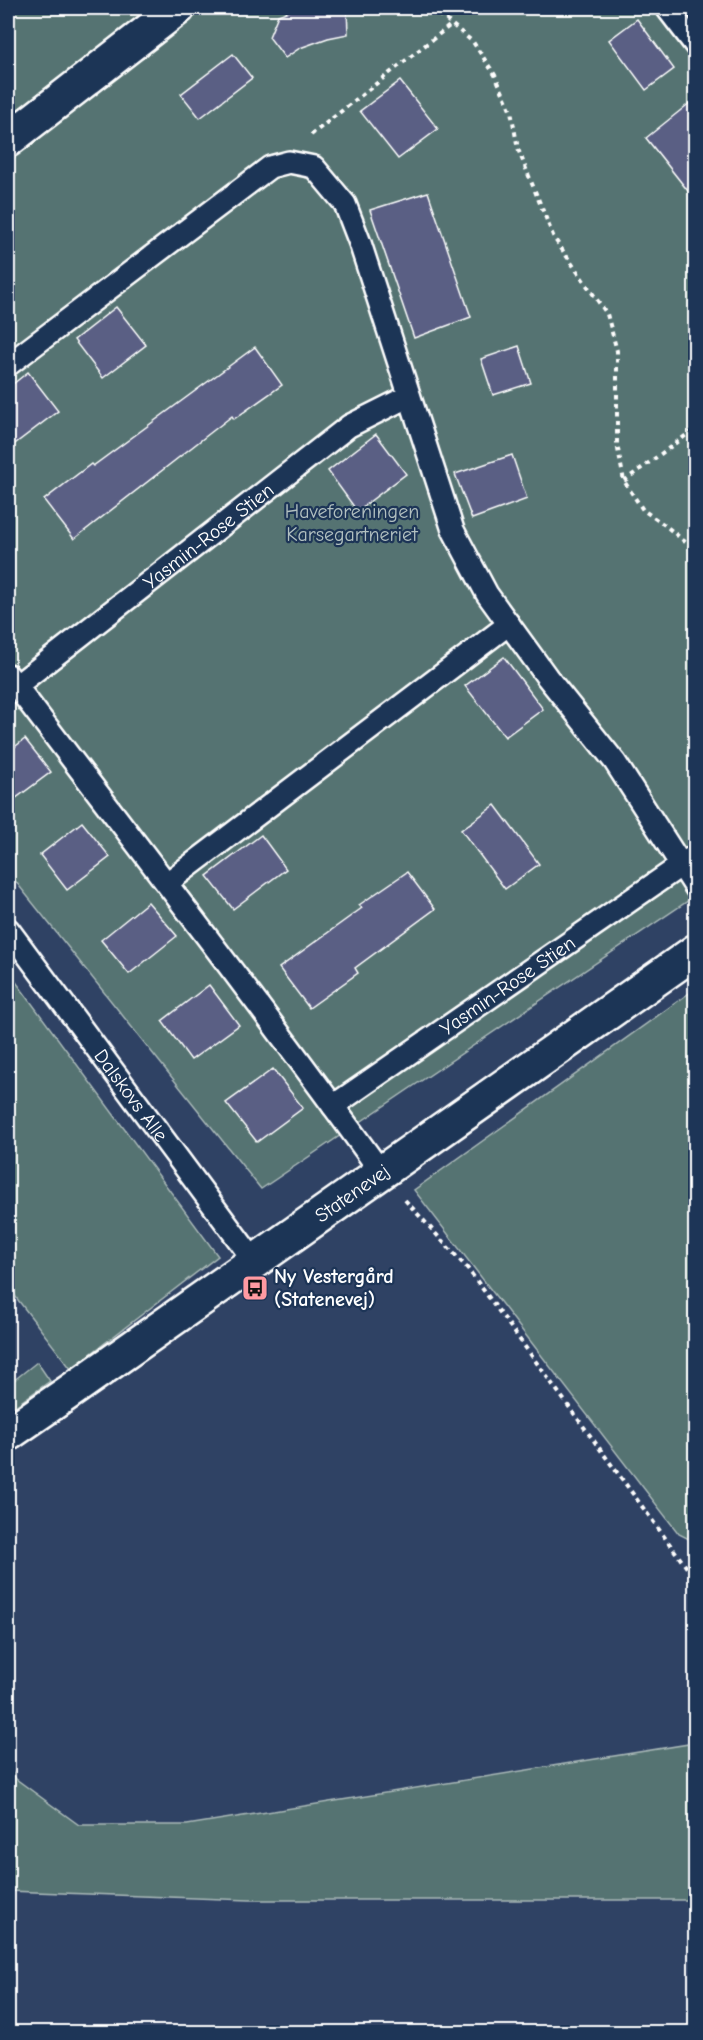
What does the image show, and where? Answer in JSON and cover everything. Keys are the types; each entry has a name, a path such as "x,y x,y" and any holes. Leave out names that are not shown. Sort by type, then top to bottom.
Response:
{"street":[{"path":"8,140 178,8"},
{"name":"Statenevej","path":"8,1434 696,951"}],"lane":[{"path":"667,8 696,46"},
{"path":"8,365 270,167 289,162 314,167 345,204 453,530 488,594 509,624 688,860 696,888"},
{"name":"Yasmin-Rose Stien","path":"381,1172 167,884 12,681 349,426 410,396"},
{"path":"167,884 509,624"},
{"name":"Yasmin-Rose Stien","path":"333,1106 688,860"},
{"name":"Dalskovs Alle","path":"8,929 255,1262"}],"path":[{"path":"432,8 473,42 495,75 511,111 519,149 554,238 607,314 617,351 617,444 624,481 643,510 696,551"},
{"path":"270,167 453,24"},
{"path":"624,481 696,428"},
{"path":"381,1172 468,1269 696,1580"}],"green space":[{"name":"Haveforeningen Karsegartneriet","path":"8,8 668,8 695,47 695,896 261,1189 8,872"},
{"path":"8,971 218,1256 71,1369 8,1287"},
{"path":"695,989 695,1542 679,1534 414,1190"},
{"path":"37,1362 50,1381 8,1411 8,1385"},
{"path":"695,1743 695,1900 249,1900 8,1891 8,1765 16,1779 79,1825 187,1825"}],"building":[{"path":"297,8 347,8 348,34 300,48 285,58 269,37 278,15"},
{"path":"637,19 674,69 646,90 609,40"},
{"path":"233,54 252,78 200,118 181,94"},
{"path":"400,81 438,129 398,159 360,111"},
{"path":"696,98 696,201 646,138"},
{"path":"428,192 471,317 414,338 370,210"},
{"path":"116,307 146,345 103,378 74,340"},
{"path":"519,346 531,383 493,395 481,359"},
{"path":"255,347 282,385 234,419 232,416 74,539 44,500"},
{"path":"28,372 58,411 8,449 8,388"},
{"path":"376,434 406,474 357,511 328,471"},
{"path":"512,455 527,499 472,519 455,474"},
{"path":"504,657 543,709 505,737 465,686"},
{"path":"25,739 51,772 8,804 8,752"},
{"path":"495,805 539,864 505,889 461,830"},
{"path":"82,822 110,857 67,890 40,855"},
{"path":"261,835 286,869 233,909 207,876"},
{"path":"407,872 435,909 355,968 358,973 309,1008 279,968 362,908 359,905"},
{"path":"148,902 177,936 129,974 101,940"},
{"path":"209,985 239,1025 191,1060 162,1021"},
{"path":"273,1069 303,1108 257,1142 226,1103"}],"place":[{"name":"Ny Vestergård (Statenevej)","path":"255,1288"}]}
